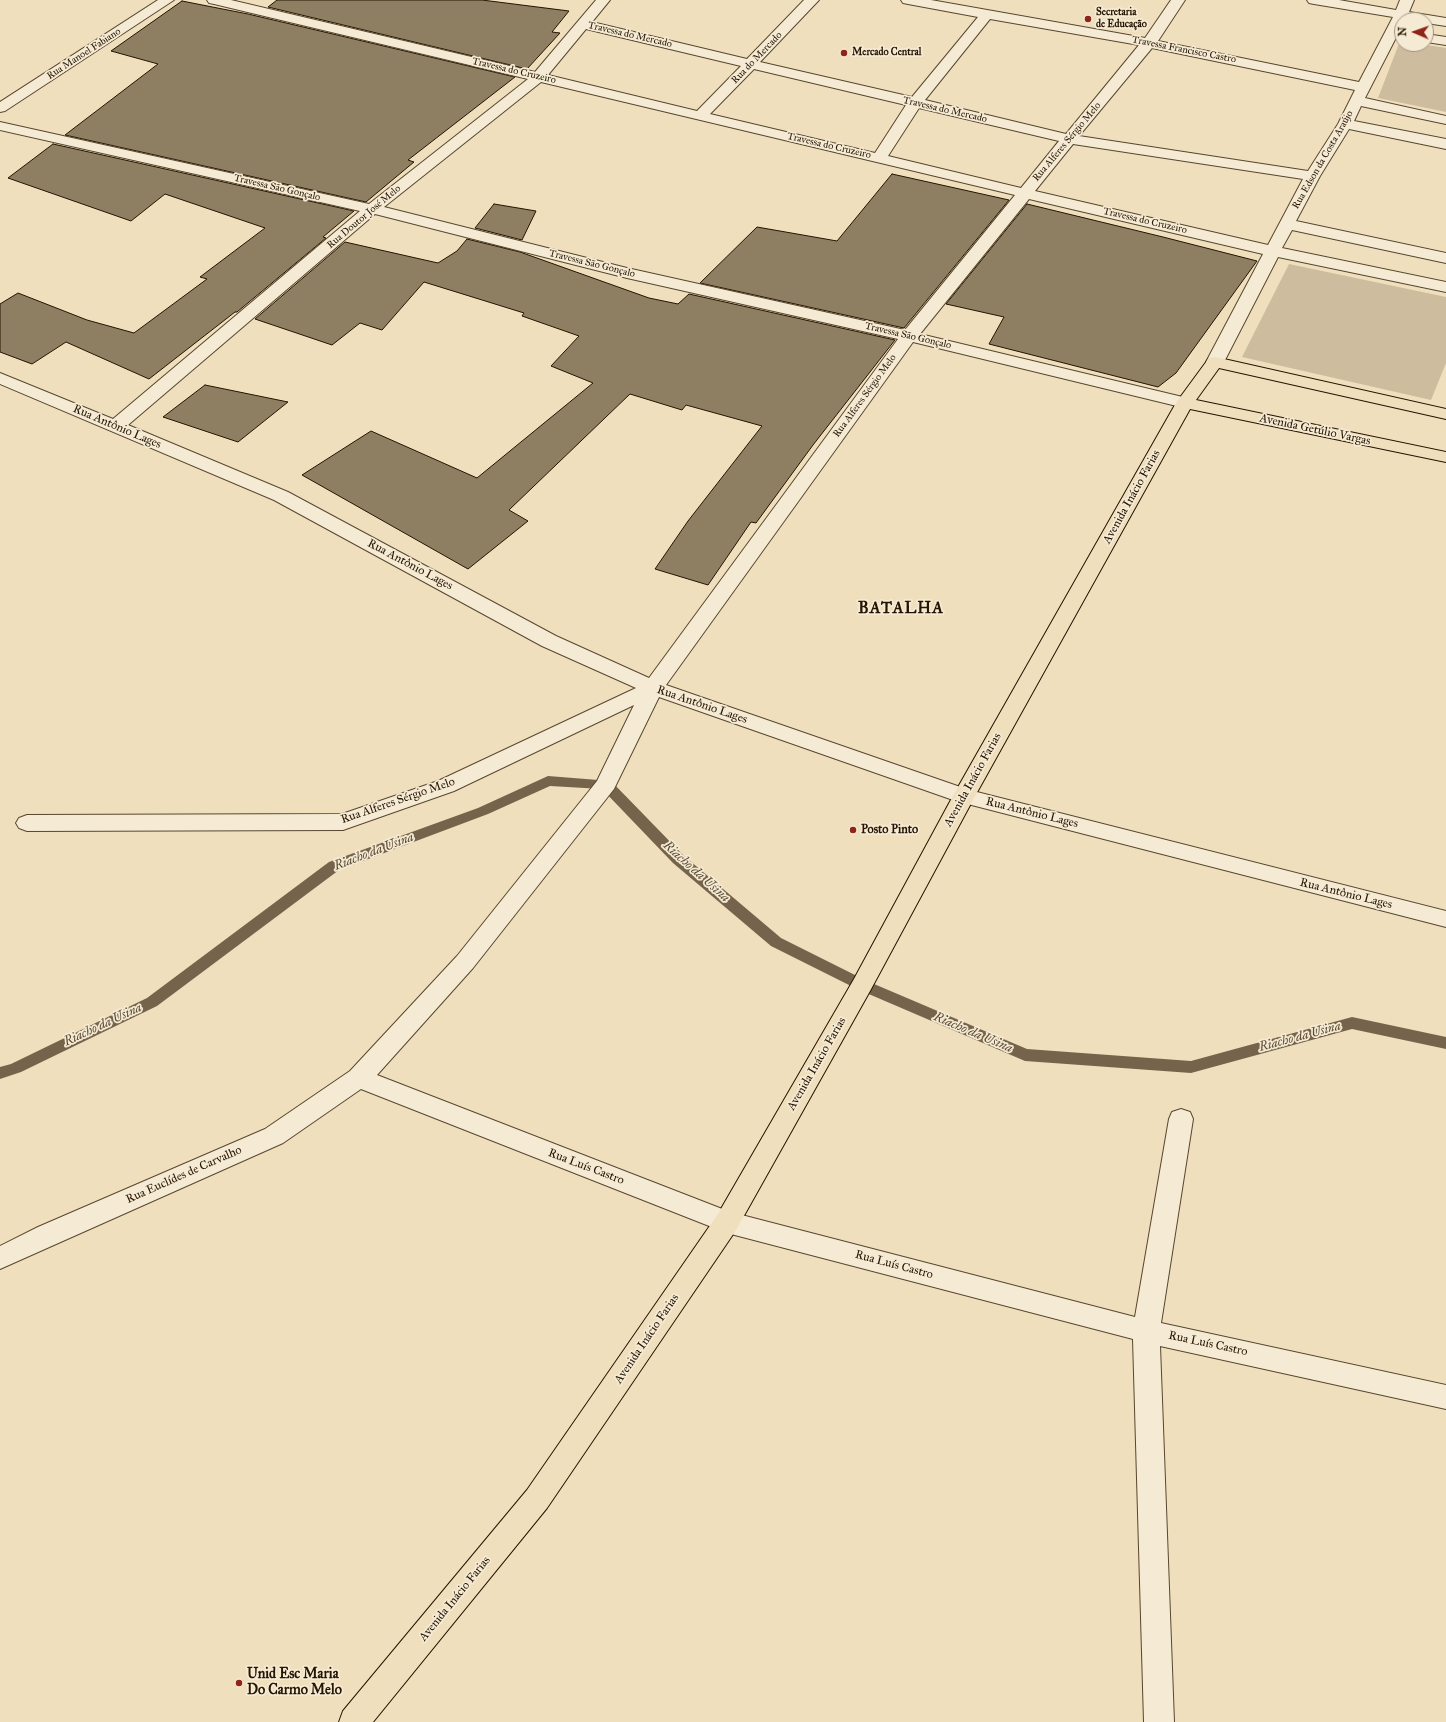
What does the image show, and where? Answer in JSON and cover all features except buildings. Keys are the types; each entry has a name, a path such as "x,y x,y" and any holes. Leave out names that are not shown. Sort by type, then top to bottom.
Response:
{"main road":[{"name":"Avenida Inácio Farias","path":"354,1722 537,1499 727,1222 862,986 964,796 1185,403 1215,362"},
{"path":"1215,362 1446,414"},
{"name":"Avenida Getúlio Vargas","path":"1185,403 1446,458"}],"street":[{"name":"Rua Manoel Fabiano","path":"0,108 167,0"},
{"name":"Travessa do Cruzeiro","path":"214,0 1024,193 1273,251 1446,287"},
{"name":"Rua Doutor José Melo","path":"116,426 372,209 538,77 603,0"},
{"name":"Rua do Mercado","path":"701,115 812,0"},
{"name":"Travessa Francisco Castro","path":"908,0 1149,43 1364,87"},
{"name":"Rua Alferes Sérgio Melo","path":"358,1078 465,962 606,784 653,688 909,336 1024,193 1149,43 1178,0"},
{"path":"1314,0 1405,7 1446,22"},
{"path":"879,158 915,103 986,15"},
{"name":"Travessa do Mercado","path":"583,24 1069,139 1312,176"},
{"name":"Rua Edson da Costa Araújo","path":"1215,362 1312,176 1345,124 1364,87 1394,39"},
{"path":"1434,39 1446,41"},
{"path":"1357,101 1446,120"},
{"path":"1345,124 1446,144"},
{"name":"Travessa São Gonçalo","path":"0,126 372,209 627,273 909,336 1185,403"},
{"path":"1287,224 1446,258"},
{"name":"Rua Antônio Lages","path":"0,378 281,496 549,641 653,688 964,796 1446,919"},
{"name":"Rua Alferes Sérgio Melo","path":"27,823 343,822 446,786 653,688"},
{"name":"Rua Luís Castro","path":"358,1078 727,1222 1146,1331 1446,1397"},
{"name":"Rua Euclídes de Carvalho","path":"0,1258 47,1235 274,1136 358,1078"},
{"path":"1159,1722 1146,1331 1181,1119"}],"shaded area":[{"path":"1434,46 1446,48 1446,112 1378,98 1396,52 1434,52"},
{"path":"1289,264 1446,297 1446,363 1431,400 1242,357"}],"waterway":[{"name":"Riacho da Usina","path":"0,1073 16,1068 152,1002 334,866 483,811 548,781 606,784 678,859 776,942 862,985 1025,1055 1191,1067 1352,1023 1446,1043"}],"place":[{"name":"Secretaria de Educação","path":"1088,19"},
{"name":"Mercado Central","path":"844,53"},
{"name":"Posto Pinto","path":"853,830"},
{"name":"Unid Esc Maria Do Carmo Melo","path":"239,1683"}],"district":[{"name":"BATALHA","path":"901,609"}]}
